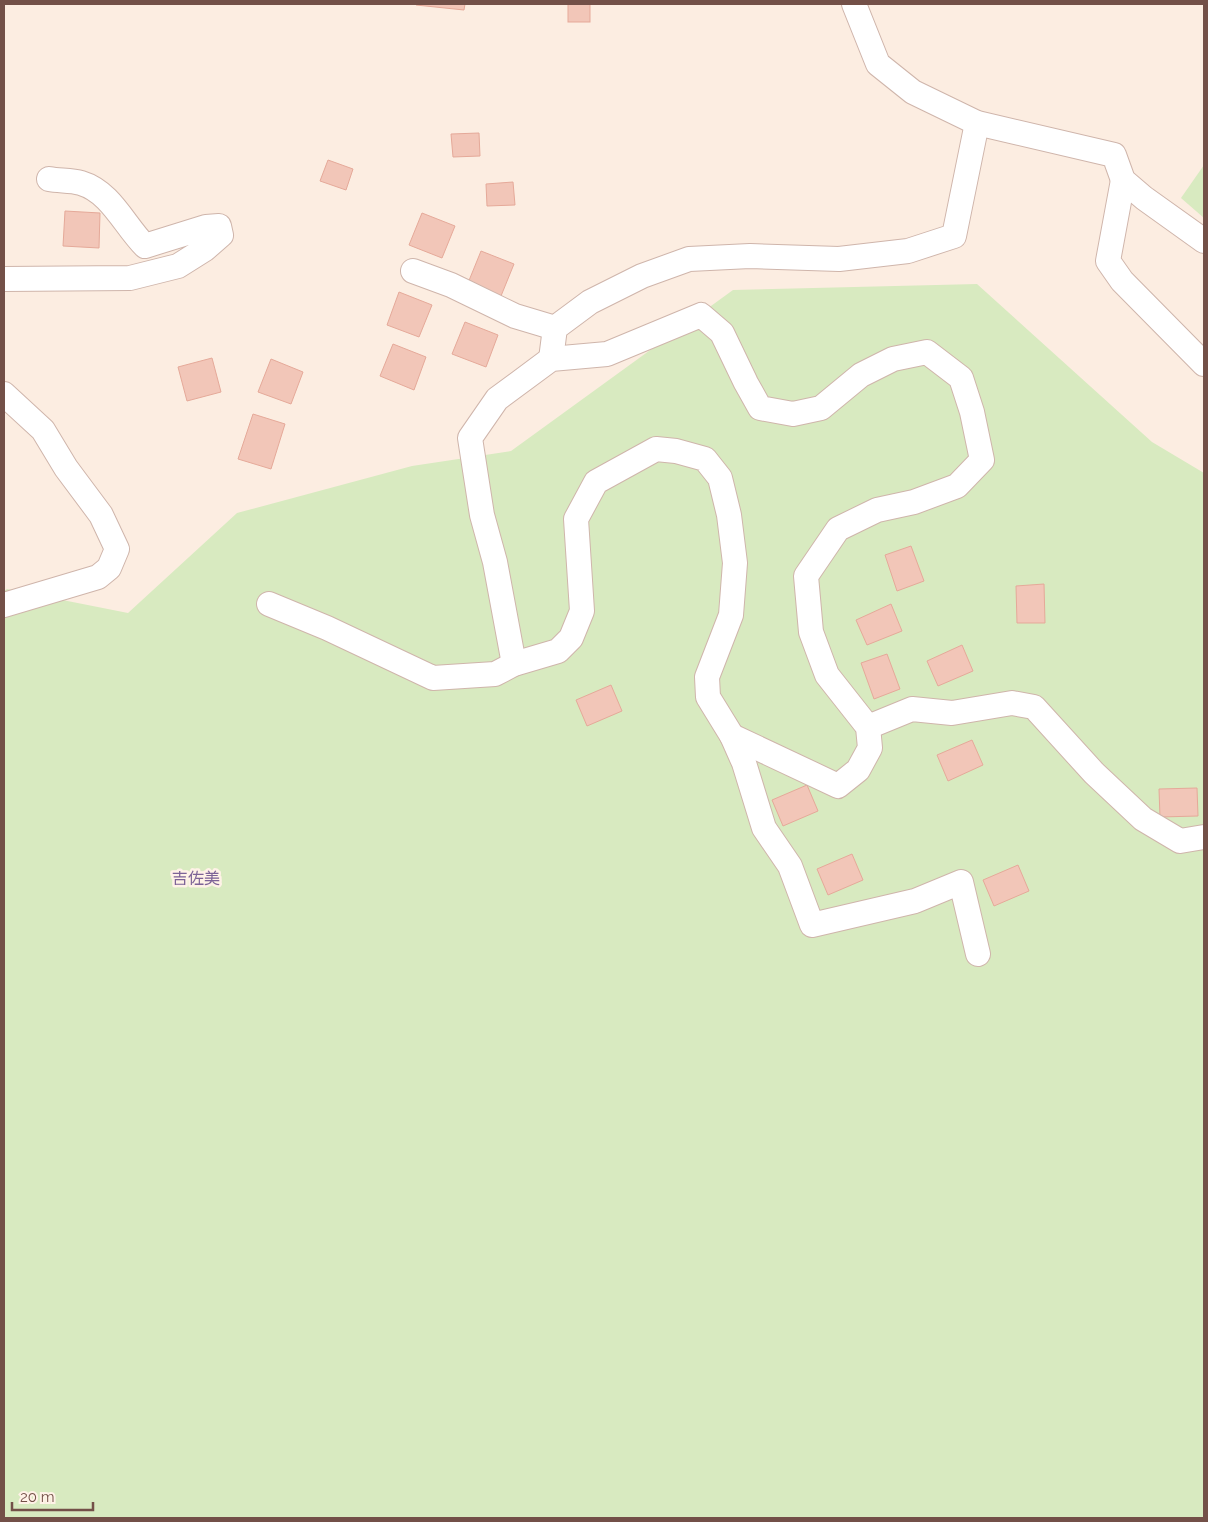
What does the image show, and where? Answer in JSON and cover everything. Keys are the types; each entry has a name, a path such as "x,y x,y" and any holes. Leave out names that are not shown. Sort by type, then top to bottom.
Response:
{"street":[{"path":"854,4 878,64 913,92 977,123 1114,155 1124,180 1144,198 1204,241"},
{"path":"551,359 555,328 590,302 642,276 689,259 750,256 839,259 908,251 954,236 977,123"},
{"path":"4,279 130,278 178,266 205,249 220,235 219,226 206,227 145,246 107,198 82,183 49,179"},
{"path":"1124,180 1108,261 1122,281 1204,364"},
{"path":"413,271 451,285 515,316 555,328"},
{"path":"514,664 495,562 482,515 470,438 498,399 551,359 607,354 701,316 722,333 760,408 793,414 821,408 861,375 893,359 927,352 962,378 972,412 982,460 957,486 914,502 877,510 838,529 806,576 811,632 827,676 868,727 870,748 858,770 838,786 732,736"},
{"path":"4,394 43,430 66,468 101,515 117,549 109,568 98,577 4,605"},
{"path":"269,604 327,628 433,678 495,674 514,664 558,651 571,638 582,610 576,519 596,482 656,449 676,451 705,459 720,478 729,515 735,563 731,616 707,677 708,697 732,736 744,763 764,828 790,866 812,925 915,902 961,882 978,954"},
{"path":"868,727 912,709 952,713 1012,704 1034,707 1094,773 1143,819 1180,841 1204,837"}],"green space":[{"path":"1204,165 1204,218 1181,198"},
{"path":"977,284 1152,442 1204,473 1204,1518 4,1518 4,591 7,589 128,613 237,513 412,466 511,451 733,290"}],"building":[{"path":"417,4 465,4 464,10"},
{"path":"568,4 590,4 590,22 568,22"},
{"path":"479,133 480,156 453,157 451,134"},
{"path":"328,160 353,169 346,190 320,181"},
{"path":"513,182 515,205 487,206 486,184"},
{"path":"65,211 100,213 99,248 63,246"},
{"path":"422,213 455,226 442,258 409,245"},
{"path":"481,251 514,264 501,296 468,283"},
{"path":"399,292 432,305 419,337 387,325"},
{"path":"465,322 498,335 486,367 452,354"},
{"path":"393,344 426,357 414,390 380,376"},
{"path":"212,358 221,392 187,401 178,367"},
{"path":"271,359 303,372 291,404 258,392"},
{"path":"253,414 285,424 271,469 238,459"},
{"path":"911,546 924,581 897,591 885,555"},
{"path":"1044,584 1045,623 1017,623 1016,586"},
{"path":"891,604 902,631 867,645 856,620"},
{"path":"962,645 973,671 938,686 927,661"},
{"path":"887,654 900,689 874,699 861,663"},
{"path":"611,685 622,711 587,726 576,700"},
{"path":"972,740 983,765 948,781 937,755"},
{"path":"807,785 818,811 783,826 772,800"},
{"path":"1197,788 1198,816 1160,817 1159,789"},
{"path":"852,854 863,880 828,895 817,869"},
{"path":"1018,865 1029,891 994,906 983,880"}],"district":[{"name":"吉佐美","path":"196,878"}]}
